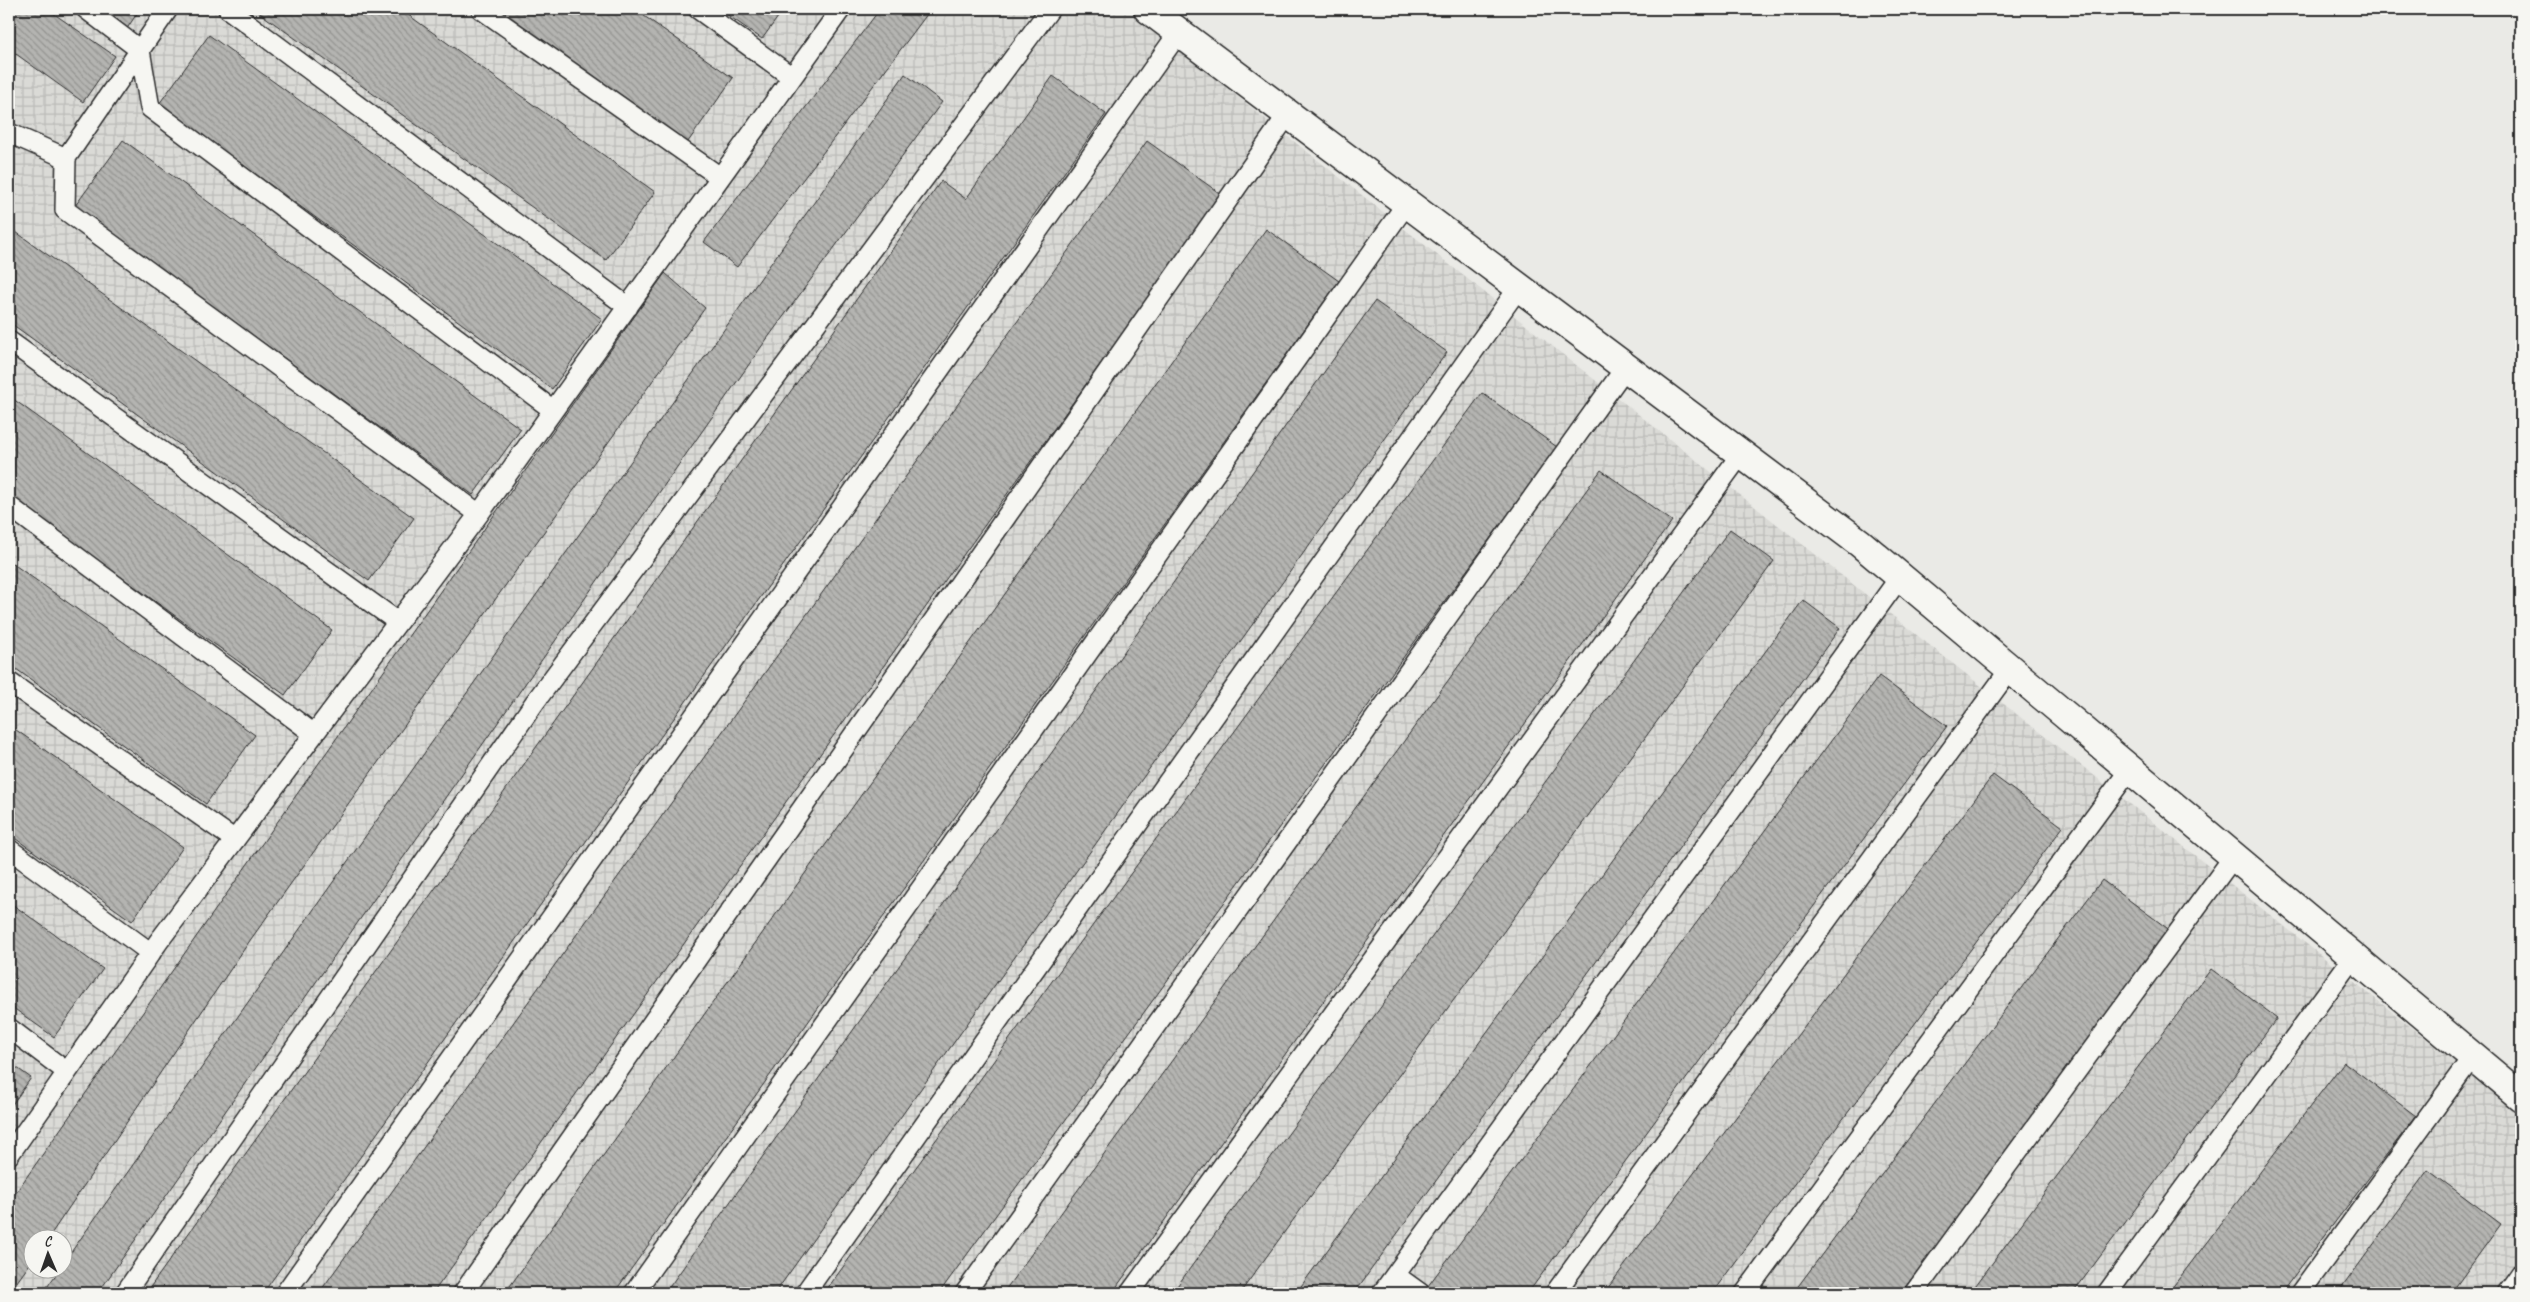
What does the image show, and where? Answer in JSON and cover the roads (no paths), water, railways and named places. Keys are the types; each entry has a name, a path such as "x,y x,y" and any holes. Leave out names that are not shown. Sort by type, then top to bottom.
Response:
{"street":[{"path":"1148,9 1860,544 2521,1097"}],"lane":[{"path":"86,9 140,50 150,108 553,410"},
{"path":"168,9 66,158 65,210 479,514"},
{"path":"228,9 628,307"},
{"path":"481,9 720,176"},
{"path":"698,9 792,77"},
{"path":"9,1155 151,953 479,514 841,9"},
{"path":"125,1293 535,702 1050,9"},
{"path":"285,1293 1179,32"},
{"path":"463,1293 1288,114"},
{"path":"9,133 66,158"},
{"path":"634,1293 1407,203"},
{"path":"805,1293 1519,287"},
{"path":"9,341 398,622"},
{"path":"965,1293 1625,368"},
{"path":"1130,1293 1741,454"},
{"path":"9,506 314,734"},
{"path":"1382,1293 1900,577"},
{"path":"1555,1293 2010,670"},
{"path":"9,682 236,840"},
{"path":"1744,1293 2130,769"},
{"path":"9,849 151,953"},
{"path":"1914,1293 2234,856"},
{"path":"2107,1293 2354,956"},
{"path":"9,1028 67,1072"},
{"path":"2300,1293 2474,1056"},
{"path":"2507,1293 2521,1274"},
{"path":"1396,1275 1420,1293"}]}
